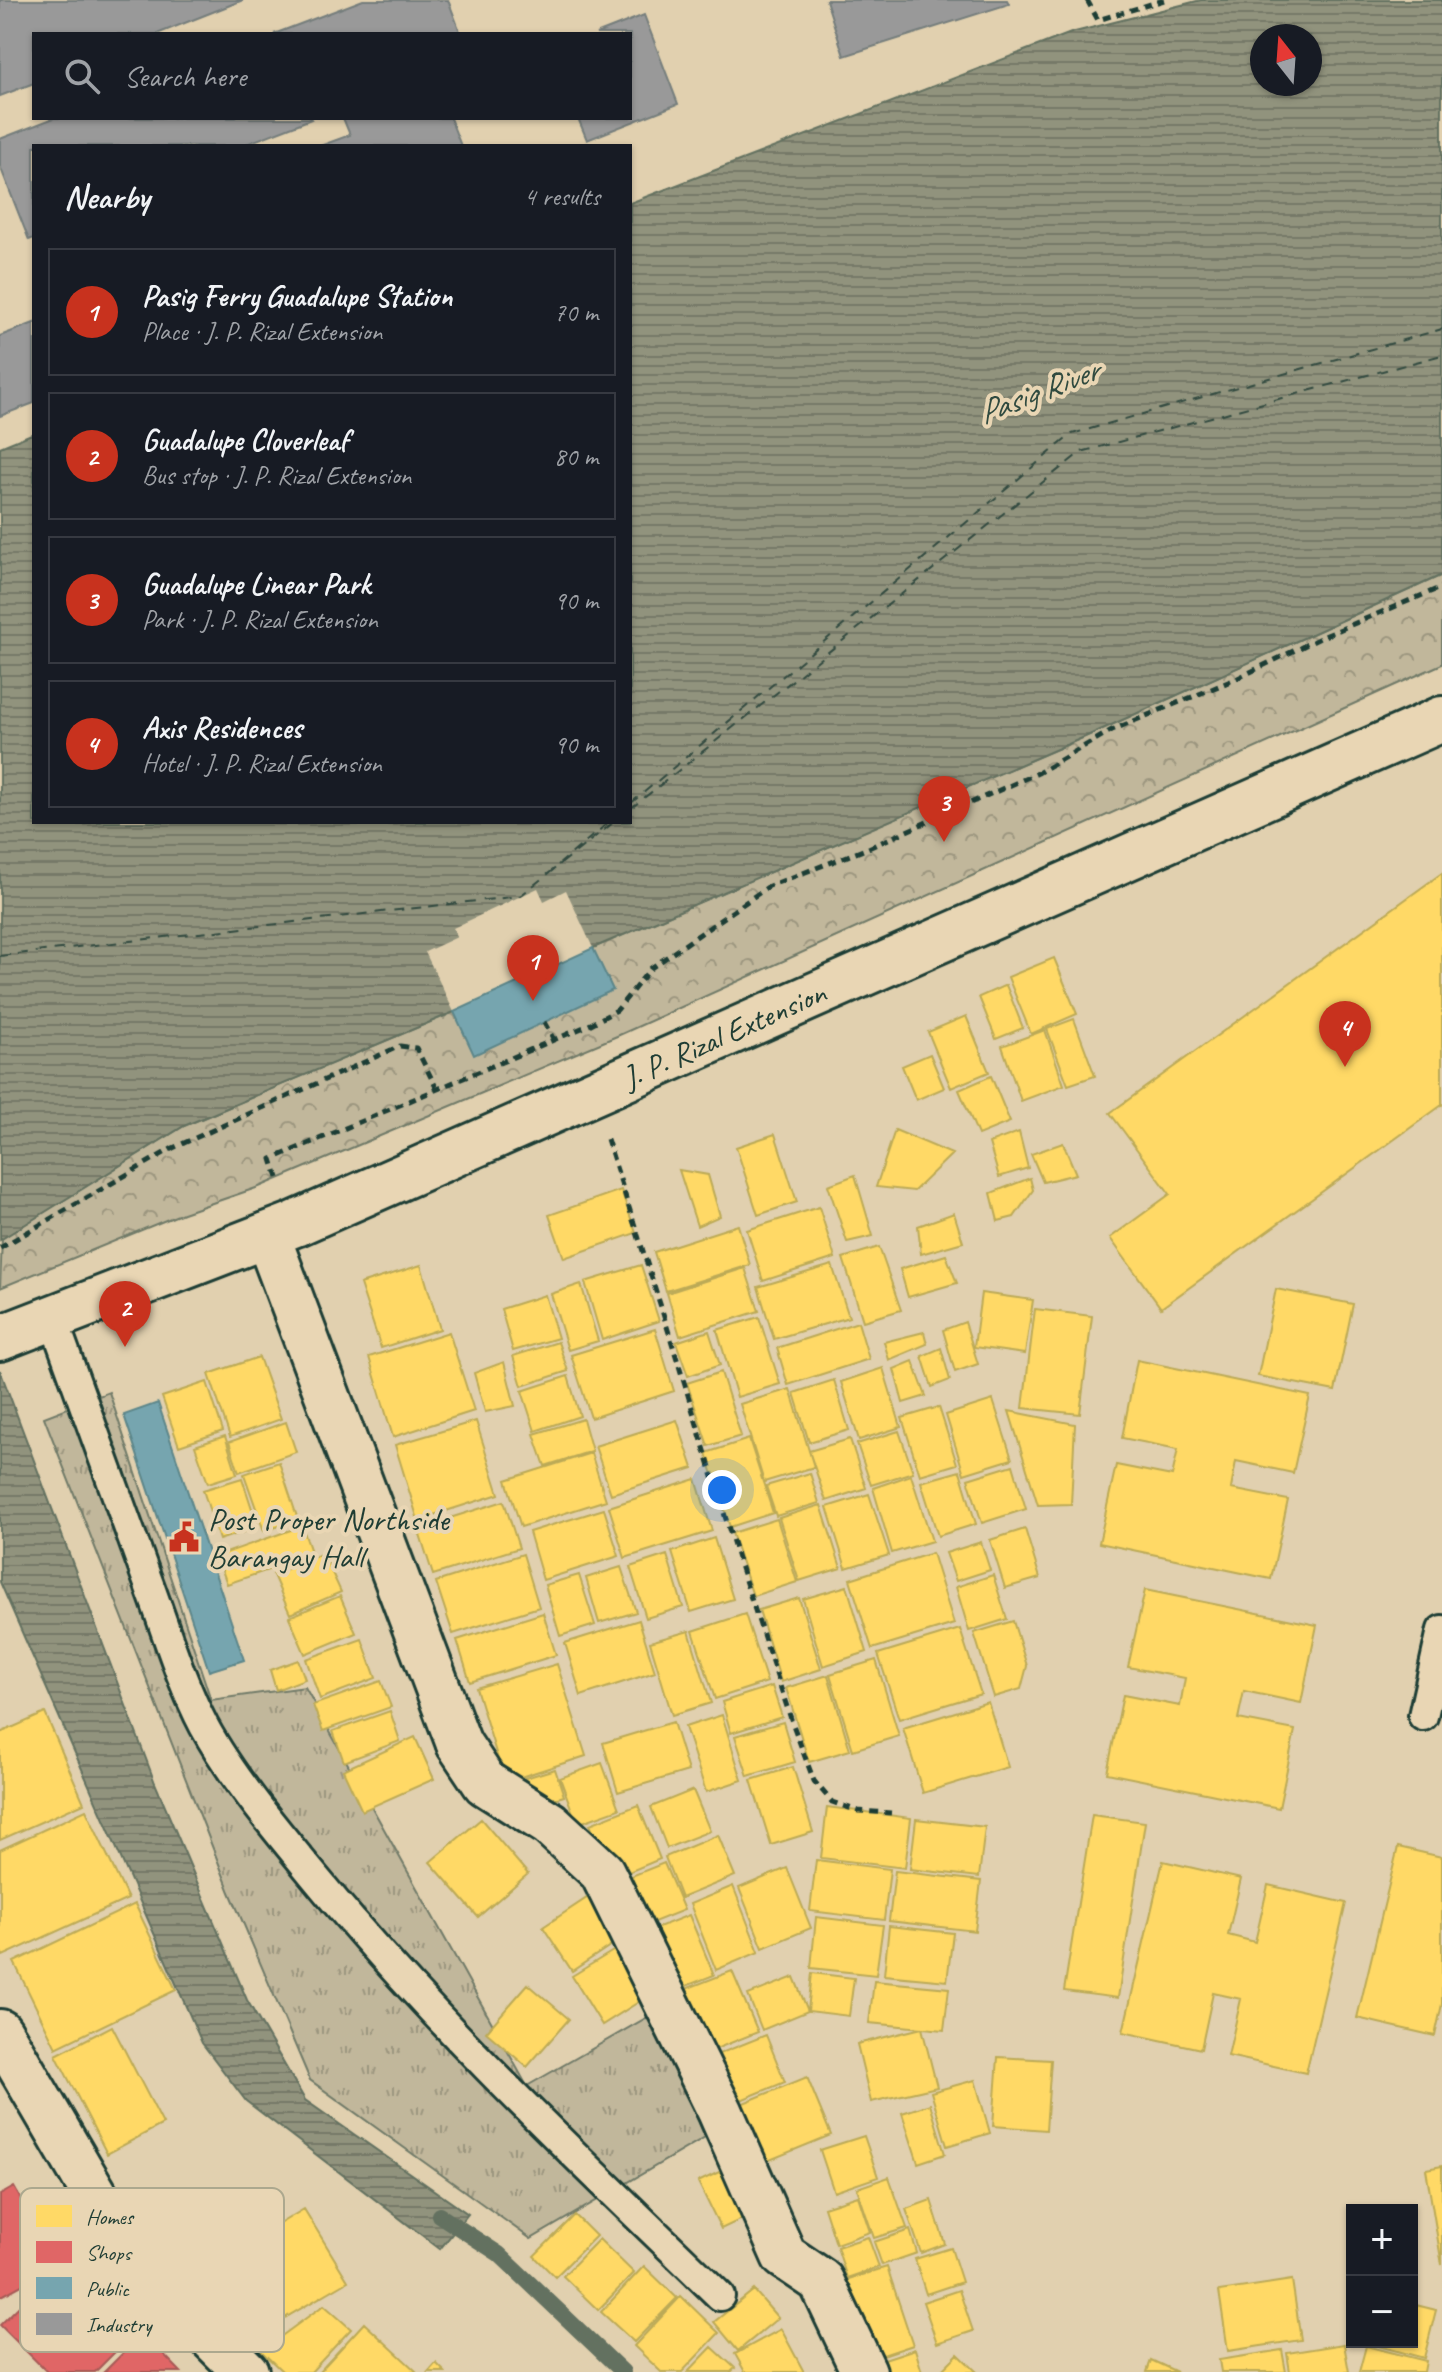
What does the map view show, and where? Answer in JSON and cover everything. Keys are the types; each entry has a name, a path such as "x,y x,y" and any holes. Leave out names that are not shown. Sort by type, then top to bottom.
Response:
{"street":[{"name":"J. P. Rizal Extension","path":"0,1338 281,1229 1442,719"},
{"path":"281,1229 459,1744 485,1783 550,1824 602,1872 720,2111 784,2256 821,2281 864,2372"},
{"path":"0,2032 91,2188"},
{"path":"226,2352 246,2372"}],"lane":[{"path":"52,1316 177,1662 204,1725 229,1765 290,1847 359,1930 439,2018 532,2114 720,2296"},
{"path":"1423,1716 1442,1630"}],"path":[{"path":"1087,0 1098,20 1164,0"},
{"path":"281,1229 272,1159 364,1122 436,1087 554,1040 617,1010 651,968 769,886 895,837 1038,773 1112,730 1442,587"},
{"path":"544,1022 554,1040"},
{"path":"0,1248 173,1148 400,1046 416,1048 436,1087"},
{"path":"591,1093 740,1565 814,1781 832,1802 858,1811 891,1813"}],"green space":[{"path":"1442,575 1442,664 617,1036 259,1187 183,1213 0,1288 2,1238 184,1126 1087,736"},
{"path":"109,1392 211,1700 305,1687 527,2086 653,2014 705,2137 531,2239 310,2080 230,1892 44,1417"}],"water":[{"name":"Pasig River","path":"1201,0 1442,0 1442,575 1087,736 184,1126 0,1240 0,447 32,434 32,824 632,824 632,202 1071,33"},
{"path":"0,1370 155,1783 247,2000 305,2100 468,2214 440,2249 246,2101 202,2043 0,1582"}],"pier":[{"path":"538,888 544,901 566,890 593,948 454,1012 425,952 457,937 453,928"}],"building: Homes":[{"path":"1442,873 1442,1105 1161,1308 1110,1238 1170,1194 1110,1113"},
{"path":"1054,958 1077,1014 1031,1034 1008,977"},
{"path":"1006,985 1023,1028 996,1039 979,997"},
{"path":"966,1016 989,1072 951,1088 928,1032"},
{"path":"1074,1019 1095,1076 1068,1085 1047,1029"},
{"path":"1045,1030 1064,1085 1021,1101 1002,1046"},
{"path":"930,1054 944,1088 916,1100 902,1066"},
{"path":"991,1076 1010,1122 978,1135 959,1090"},
{"path":"895,1130 952,1154 914,1191 876,1187"},
{"path":"1019,1132 1028,1168 999,1177 989,1143"},
{"path":"775,1134 797,1202 758,1215 736,1147"},
{"path":"1063,1143 1076,1174 1043,1182 1031,1154"},
{"path":"679,1170 708,1175 720,1216 697,1226"},
{"path":"855,1175 873,1236 847,1242 828,1185"},
{"path":"1030,1178 1033,1190 1014,1217 998,1221 991,1193"},
{"path":"621,1190 636,1233 564,1258 549,1215"},
{"path":"819,1207 835,1258 763,1281 747,1230"},
{"path":"954,1213 963,1242 921,1254 918,1226"},
{"path":"738,1225 750,1265 666,1291 654,1252"},
{"path":"879,1247 901,1310 863,1321 843,1258"},
{"path":"946,1255 957,1283 908,1297 900,1269"},
{"path":"421,1265 440,1329 381,1348 360,1284"},
{"path":"641,1265 659,1321 602,1340 585,1282"},
{"path":"832,1265 849,1317 774,1339 758,1287"},
{"path":"745,1268 759,1311 680,1336 667,1293"},
{"path":"581,1284 598,1341 568,1350 551,1294"},
{"path":"1276,1289 1353,1304 1335,1391 1258,1376"},
{"path":"981,1293 1033,1300 1025,1354 974,1347"},
{"path":"545,1295 558,1338 513,1351 501,1309"},
{"path":"1035,1309 1092,1316 1080,1414 1023,1408"},
{"path":"759,1317 780,1384 737,1397 717,1330"},
{"path":"858,1322 869,1359 788,1385 777,1348"},
{"path":"965,1322 978,1364 955,1372 943,1330"},
{"path":"655,1329 674,1391 591,1418 571,1355"},
{"path":"709,1331 720,1365 688,1376 676,1342"},
{"path":"449,1332 474,1411 393,1437 369,1357"},
{"path":"924,1332 927,1344 889,1360 884,1342"},
{"path":"558,1342 568,1371 522,1386 513,1356"},
{"path":"941,1348 950,1380 932,1387 922,1356"},
{"path":"259,1357 281,1419 230,1437 209,1374"},
{"path":"1137,1360 1310,1396 1293,1473 1236,1461 1231,1489 1288,1500 1271,1579 1099,1543 1116,1465 1172,1476 1178,1449 1122,1438"},
{"path":"913,1361 926,1396 903,1403 894,1369"},
{"path":"504,1362 515,1406 485,1412 474,1373"},
{"path":"883,1368 901,1427 859,1440 841,1382"},
{"path":"721,1372 741,1436 708,1446 687,1383"},
{"path":"568,1376 580,1416 535,1431 522,1391"},
{"path":"834,1380 849,1430 809,1442 794,1393"},
{"path":"207,1382 223,1431 179,1446 162,1397"},
{"path":"790,1389 814,1467 764,1482 740,1404"},
{"path":"993,1400 1012,1459 964,1474 946,1415"},
{"path":"939,1407 957,1464 920,1475 902,1418"},
{"path":"1009,1411 1075,1424 1071,1504 1038,1505"},
{"path":"583,1419 592,1451 545,1466 534,1434"},
{"path":"677,1420 693,1468 611,1494 595,1446"},
{"path":"476,1421 499,1494 418,1520 395,1445"},
{"path":"286,1422 296,1452 239,1472 229,1442"},
{"path":"899,1431 913,1472 871,1485 857,1444"},
{"path":"225,1436 237,1474 208,1483 195,1446"},
{"path":"749,1439 773,1513 730,1527 706,1453"},
{"path":"850,1439 866,1488 826,1501 809,1451"},
{"path":"591,1453 606,1500 521,1527 506,1480"},
{"path":"279,1462 298,1520 264,1531 244,1474"},
{"path":"1013,1465 1026,1509 982,1523 968,1479"},
{"path":"960,1471 976,1524 938,1536 921,1482"},
{"path":"810,1473 819,1503 776,1516 766,1486"},
{"path":"911,1475 932,1541 892,1553 873,1488"},
{"path":"242,1478 258,1527 219,1540 203,1490"},
{"path":"696,1479 712,1531 625,1558 609,1507"},
{"path":"869,1494 889,1555 846,1568 827,1507"},
{"path":"504,1501 519,1548 433,1575 418,1528"},
{"path":"821,1505 841,1568 799,1581 779,1518"},
{"path":"604,1509 619,1556 543,1580 529,1532"},
{"path":"777,1519 797,1582 753,1596 732,1533"},
{"path":"302,1526 312,1555 227,1584 217,1556"},
{"path":"1025,1529 1040,1578 1005,1588 990,1540"},
{"path":"714,1538 733,1599 691,1612 672,1552"},
{"path":"981,1542 990,1570 956,1581 946,1553"},
{"path":"323,1553 341,1592 290,1614 273,1575"},
{"path":"932,1553 954,1624 872,1649 850,1579"},
{"path":"523,1554 539,1607 453,1634 436,1582"},
{"path":"667,1555 683,1607 646,1618 630,1567"},
{"path":"621,1567 636,1612 599,1623 586,1578"},
{"path":"579,1575 595,1625 560,1636 545,1585"},
{"path":"993,1575 1007,1619 969,1631 956,1587"},
{"path":"847,1586 867,1652 823,1666 803,1599"},
{"path":"1145,1590 1317,1625 1301,1703 1244,1691 1238,1719 1295,1730 1279,1808 1107,1773 1123,1695 1180,1706 1185,1678 1128,1667"},
{"path":"340,1596 356,1633 305,1654 289,1617"},
{"path":"799,1598 821,1669 781,1682 759,1610"},
{"path":"543,1613 556,1655 470,1682 457,1640"},
{"path":"745,1614 767,1682 715,1699 693,1631"},
{"path":"639,1620 655,1672 581,1696 565,1643"},
{"path":"1013,1621 1027,1666 1021,1689 994,1697 974,1633"},
{"path":"960,1629 981,1694 899,1719 878,1654"},
{"path":"689,1631 711,1703 672,1715 650,1642"},
{"path":"362,1639 376,1678 320,1699 306,1659"},
{"path":"298,1660 305,1679 276,1690 270,1670"},
{"path":"876,1660 899,1736 853,1750 830,1674"},
{"path":"557,1664 586,1756 505,1782 476,1688"},
{"path":"828,1675 850,1750 809,1762 786,1688"},
{"path":"381,1681 391,1707 323,1731 313,1705"},
{"path":"772,1686 782,1717 731,1733 722,1702"},
{"path":"988,1702 1008,1767 923,1793 903,1728"},
{"path":"390,1711 400,1741 344,1762 333,1731"},
{"path":"45,1713 84,1803 0,1840 0,1733"},
{"path":"722,1715 742,1780 706,1792 685,1727"},
{"path":"673,1722 688,1771 618,1792 603,1743"},
{"path":"783,1722 795,1762 748,1776 735,1736"},
{"path":"415,1737 434,1779 362,1811 343,1770"},
{"path":"602,1763 619,1809 577,1824 560,1778"},
{"path":"793,1767 813,1832 771,1845 751,1780"},
{"path":"555,1769 564,1796 533,1805 525,1778"},
{"path":"693,1790 710,1831 667,1848 651,1807"},
{"path":"638,1805 660,1859 612,1879 590,1824"},
{"path":"827,1807 911,1818 905,1868 821,1858"},
{"path":"86,1810 128,1899 3,1956 0,1950 0,1850"},
{"path":"1092,1815 1145,1822 1118,1998 1064,1991"},
{"path":"481,1819 528,1874 478,1917 430,1862"},
{"path":"916,1819 985,1827 979,1877 910,1869"},
{"path":"718,1835 735,1876 681,1898 665,1857"},
{"path":"1398,1847 1442,1857 1442,2004 1435,2036 1357,2018"},
{"path":"816,1860 890,1869 884,1920 810,1911"},
{"path":"1163,1861 1241,1879 1228,1935 1255,1942 1268,1885 1346,1903 1306,2073 1228,2056 1241,1999 1213,1993 1201,2049 1123,2032"},
{"path":"664,1863 684,1910 649,1924 629,1877"},
{"path":"787,1868 811,1928 763,1948 739,1888"},
{"path":"895,1871 981,1881 975,1931 889,1921"},
{"path":"733,1886 759,1952 716,1970 690,1904"},
{"path":"599,1890 628,1934 572,1971 543,1927"},
{"path":"135,1904 176,1990 56,2048 14,1962"},
{"path":"689,1915 714,1975 676,1990 651,1930"},
{"path":"816,1917 883,1925 876,1975 811,1968"},
{"path":"889,1926 953,1933 947,1981 884,1975"},
{"path":"618,1948 648,1996 602,2025 572,1976"},
{"path":"732,1971 758,2032 708,2052 683,1990"},
{"path":"812,1973 854,1978 849,2016 808,2011"},
{"path":"794,1977 808,2011 762,2030 748,1995"},
{"path":"874,1981 949,1988 944,2030 869,2023"},
{"path":"528,1984 569,2019 527,2067 486,2032"},
{"path":"112,2026 163,2124 107,2154 56,2055"},
{"path":"922,2028 937,2087 871,2102 857,2044"},
{"path":"766,2035 785,2082 736,2102 716,2055"},
{"path":"998,2057 1051,2060 1046,2130 993,2126"},
{"path":"807,2077 831,2135 760,2164 736,2106"},
{"path":"975,2080 990,2133 947,2146 931,2092"},
{"path":"930,2104 945,2154 918,2163 902,2113"},
{"path":"864,2136 878,2177 834,2192 820,2150"},
{"path":"738,2163 761,2210 721,2229 698,2182"},
{"path":"1442,2166 1442,2265 1426,2169"},
{"path":"889,2177 907,2228 874,2238 857,2188"},
{"path":"858,2196 870,2232 836,2244 824,2207"},
{"path":"931,2200 945,2244 921,2253 906,2209"},
{"path":"304,2209 348,2281 284,2318 284,2221"},
{"path":"575,2215 596,2236 555,2277 534,2256"},
{"path":"910,2230 917,2253 882,2265 874,2242"},
{"path":"868,2237 879,2267 847,2278 837,2247"},
{"path":"599,2239 634,2273 598,2310 563,2276"},
{"path":"951,2248 962,2282 926,2294 915,2259"},
{"path":"644,2266 677,2298 634,2342 601,2312"},
{"path":"887,2267 913,2345 865,2361 839,2282"},
{"path":"1292,2280 1301,2340 1228,2351 1219,2291"},
{"path":"754,2290 778,2318 738,2351 714,2322"},
{"path":"959,2290 973,2331 937,2343 923,2302"},
{"path":"681,2296 719,2333 682,2372 661,2372 634,2346"},
{"path":"324,2305 351,2329 311,2372 283,2372 262,2352 284,2352 284,2334"},
{"path":"1418,2306 1436,2310 1424,2358 1386,2348 1418,2348"},
{"path":"364,2323 416,2371 319,2372"},
{"path":"781,2329 804,2372 745,2372 735,2354"},
{"path":"1344,2344 1349,2372 1290,2372 1287,2353"},
{"path":"712,2347 735,2368 731,2372 688,2372"},
{"path":"1365,2348 1426,2361 1424,2372 1359,2372"},
{"path":"915,2349 922,2372 871,2372 869,2364"},
{"path":"1282,2350 1286,2372 1221,2372 1219,2360"},
{"path":"958,2354 977,2372 940,2372"},
{"path":"1151,2360 1177,2372 1147,2372"},
{"path":"436,2363 445,2372 428,2372"}],"building: Shops":[{"path":"14,2187 20,2198 20,2286 0,2297 0,2195"},
{"path":"20,2305 20,2345 0,2325"},
{"path":"27,2352 115,2352 95,2372 47,2372"},
{"path":"124,2352 162,2352 181,2372 104,2372"}],"building: Public":[{"path":"593,948 613,990 474,1055 454,1012"},
{"name":"Post Proper Northside Barangay Hall","path":"158,1403 244,1660 209,1671 124,1415"}],"building: Industry":[{"path":"0,0 243,0 162,32 32,32 32,84 0,96"},
{"path":"363,0 448,0 460,32 279,32"},
{"path":"826,0 1007,0 1009,4 844,56"},
{"path":"644,15 678,104 587,140 579,120 632,120 632,32 601,32"},
{"path":"49,120 308,120 246,144 32,144 32,239 29,240 0,166 0,139"},
{"path":"344,120 451,120 460,144 325,144 350,135"},
{"path":"32,324 32,404 0,416 0,336"}],"waterway":[{"path":"439,2215 499,2254 623,2372"}],"ferry route":[{"path":"632,802 1072,434 1442,329"},
{"path":"632,807 1081,452 1442,355"},
{"path":"558,865 607,824"},
{"path":"0,956 520,896 611,824"}],"place":[{"name":"Guadalupe Linear Park","path":"944,842"},
{"name":"Pasig Ferry Guadalupe Station","path":"533,1001"},
{"name":"Axis Residences","path":"1345,1067"},
{"name":"Guadalupe Cloverleaf","path":"125,1347"},
{"name":"Post Proper Northside Barangay Hall","path":"184,1537"}]}
